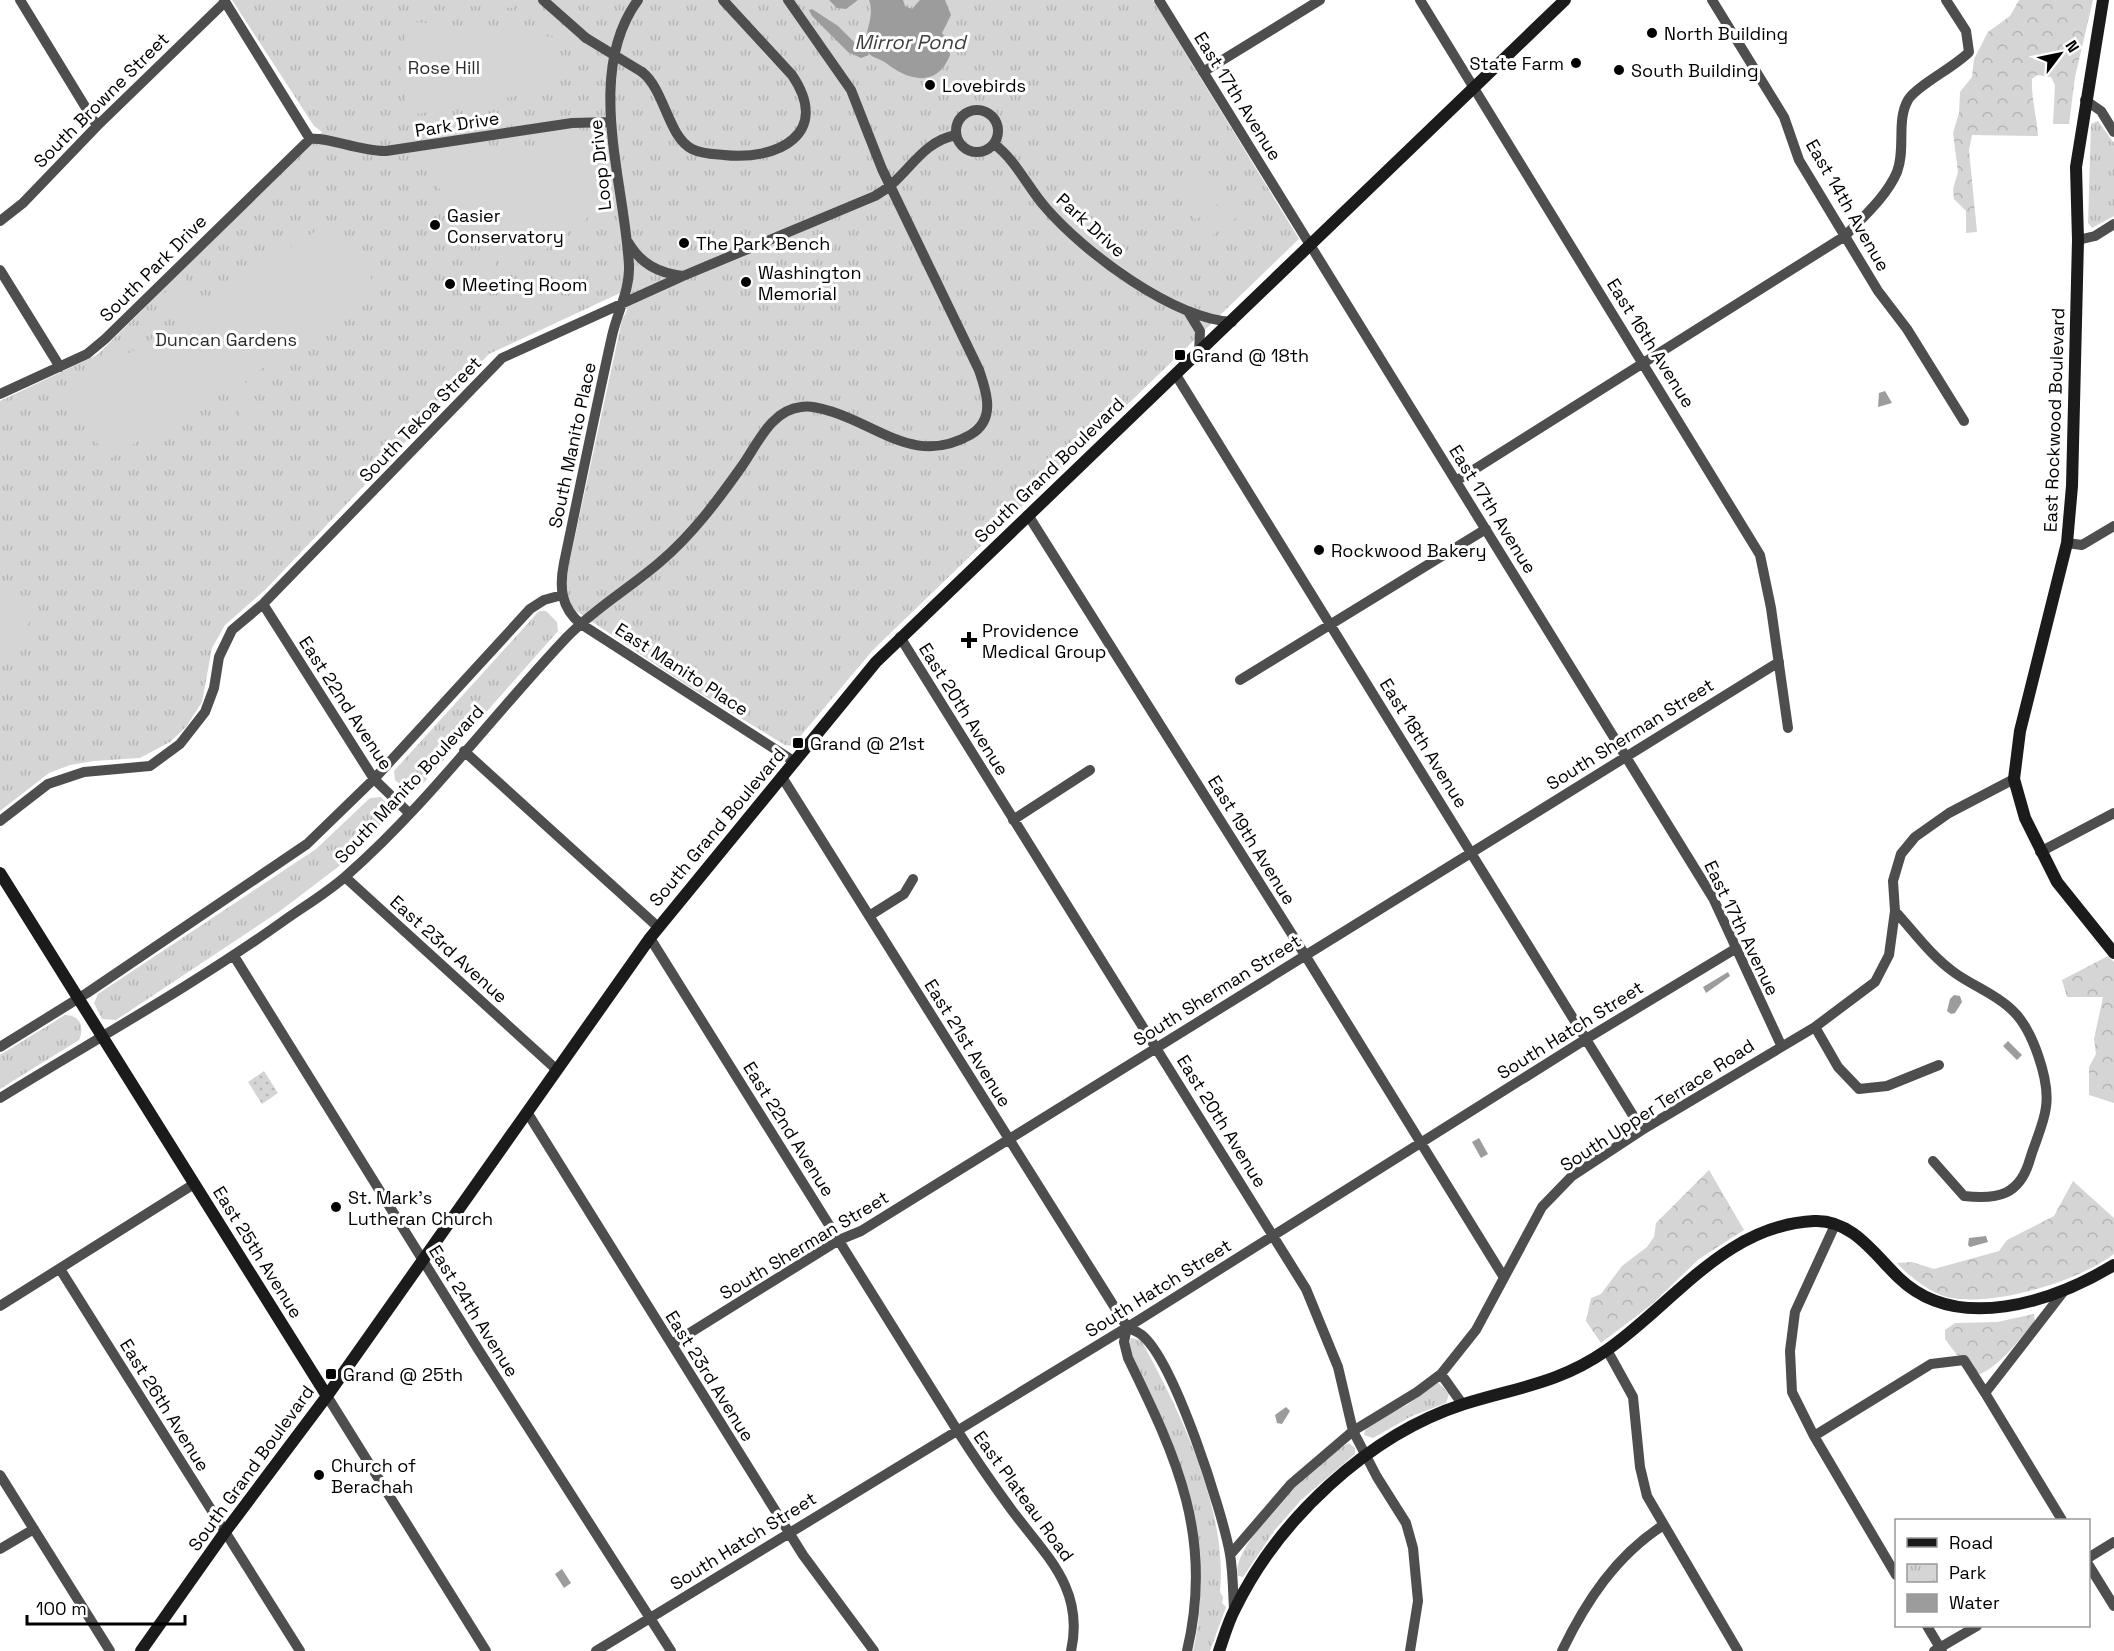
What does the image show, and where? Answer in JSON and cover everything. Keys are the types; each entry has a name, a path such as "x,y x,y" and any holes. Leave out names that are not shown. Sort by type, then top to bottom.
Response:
{"street":[{"path":"20,0 97,126"},
{"path":"543,0 586,38 642,72 657,90 680,137 692,149 722,155 757,156 775,152 791,141 805,118 806,107 800,88 787,70 723,0"},
{"name":"Loop Drive","path":"621,304 629,275 611,122 616,43 625,19 638,0"},
{"name":"South Manito Boulevard","path":"0,1098 234,956 345,877 410,813 581,624 677,546 719,498 769,426 788,411 800,406 819,408 859,422 898,442 920,447 953,442 971,434 984,423 988,402 980,370 891,185 851,90 788,0"},
{"name":"East 17th Avenue","path":"1159,0 1713,898 1781,1045"},
{"path":"1203,72 1320,0"},
{"name":"East 16th Avenue","path":"1420,0 1760,555 1788,728"},
{"name":"South Grand Boulevard","path":"141,1651 225,1532 327,1396 654,932 900,637 1312,246 1565,0"},
{"name":"East 14th Avenue","path":"1712,0 1784,117 1799,160 1964,421"},
{"path":"1456,480 1845,236 1876,202 1897,172 1902,114 1909,97 1959,63 1970,52 1966,31 1946,0"},
{"name":"East Rockwood Boulevard","path":"2103,0 2085,100 2076,167 2078,240 2072,486 2067,543 2020,731 2014,779 2025,818 2057,882 2114,953"},
{"path":"224,1 310,139"},
{"name":"South Browne Street","path":"0,221 22,203 224,1"},
{"path":"2085,100 2101,111 2114,132"},
{"path":"981,110 996,121 998,132 994,144 985,151 972,152 962,146 956,135 960,118 969,111 981,110"},
{"name":"Park Drive","path":"310,139 318,138 362,150 386,151 553,126 611,122"},
{"name":"South Tekoa Street","path":"0,821 48,784 84,772 150,766 180,744 205,712 214,688 219,657 232,630 263,604 502,358 683,276 870,198 891,185 927,147 941,139 956,135"},
{"name":"South Park Drive","path":"0,394 87,354 310,139"},
{"name":"Park Drive","path":"994,144 1007,155 1046,208 1086,248 1124,276 1184,308 1206,318 1232,322"},
{"path":"2078,240 2095,236 2114,224"},
{"name":"Loop Drive","path":"625,236 637,255 647,265 659,272 683,276"},
{"path":"0,270 60,367"},
{"name":"South Manito Place","path":"562,595 564,563 621,304"},
{"name":"Park Drive","path":"1184,308 1200,331 1199,353"},
{"name":"East 18th Avenue","path":"1176,375 1642,1130"},
{"name":"East 19th Avenue","path":"1028,515 1305,955 1503,1276"},
{"path":"2067,543 2082,545 2114,526"},
{"path":"1240,680 1486,529"},
{"name":"South Manito Boulevard","path":"0,1047 79,999 308,844 374,779 524,615 544,600 562,595"},
{"name":"East Manito Place","path":"562,595 569,612 581,624 795,762"},
{"name":"East 22nd Avenue","path":"263,604 374,779 410,813"},
{"name":"East 20th Avenue","path":"900,637 1291,1261 1321,1320 1338,1367 1353,1431 1377,1477 1402,1514 1413,1548 1418,1601 1410,1651"},
{"name":"South Sherman Street","path":"672,1344 839,1240 861,1231 1779,662"},
{"name":"East 22nd Avenue","path":"464,751 654,932 839,1240 957,1430"},
{"path":"1013,820 1090,770"},
{"name":"East 21st Avenue","path":"782,777 1127,1327"},
{"name":"South Upper Terrace Road","path":"1230,1555 1291,1484 1353,1431 1417,1392 1441,1374 1476,1330 1542,1207 1572,1176 1642,1130 1781,1045 1815,1027 1875,982 1889,955 1895,911 1893,881 1900,854 1915,837 1949,813 2014,779"},
{"path":"2040,852 2114,813"},
{"name":"East 25th Avenue","path":"0,873 486,1651"},
{"name":"East 23rd Avenue","path":"345,877 557,1070"},
{"path":"869,916 904,894 913,879"},
{"path":"1895,911 1936,957 1955,974 2013,1010 2032,1038 2042,1069 2046,1106 2028,1168 2018,1185 2004,1195 1983,1198 1964,1196 1932,1161"},
{"name":"South Hatch Street","path":"596,1651 1127,1327 1586,1039 1736,949"},
{"name":"East 24th Avenue","path":"234,956 422,1259 671,1651"},
{"path":"1815,1027 1838,1068 1859,1089 1887,1086 1939,1065"},
{"name":"East 23rd Avenue","path":"527,1112 789,1533 820,1581 874,1651"},
{"path":"0,1306 194,1184"},
{"path":"1220,1651 1234,1610 1280,1537 1321,1493 1366,1455 1393,1437 1463,1404 1554,1379 1607,1350 1701,1270 1754,1236 1796,1223 1818,1221 1835,1225 1866,1243 1900,1279 1927,1299 1954,1308 2011,1304 2064,1291 2114,1265"},
{"path":"1835,1225 1795,1312 1790,1351 1792,1392 1814,1436 1895,1573"},
{"name":"East 26th Avenue","path":"60,1269 300,1651"},
{"path":"1984,1393 2064,1291"},
{"path":"1187,1651 1198,1596 1197,1547 1190,1516 1166,1441 1128,1358 1124,1342 1127,1327 1143,1335 1168,1375 1204,1463 1230,1555 1234,1610"},
{"path":"1607,1350 1633,1397 1642,1481 1662,1526 1738,1651"},
{"path":"1814,1436 1937,1362 1964,1360 2061,1519"},
{"path":"1441,1374 1463,1404"},
{"name":"East Plateau Road","path":"957,1430 1061,1576 1073,1612 1075,1634 1071,1651"},
{"path":"0,1475 110,1651"},
{"path":"1562,1651 1581,1613 1609,1573 1629,1551 1662,1526"},
{"path":"0,1550 34,1529"},
{"path":"2090,1557 2114,1542"},
{"path":"2090,1567 2114,1606"},
{"path":"1928,1627 1939,1650 1975,1627"}],"green space":[{"path":"232,0 1153,0 1299,239 873,650 792,746 785,745 688,686 573,609 566,590 566,578 622,320 627,310 620,293 489,354 266,589 225,625 212,648 202,702 186,727 170,742 140,758 94,761 70,765 49,773 0,811 0,401 97,355 322,132 314,126"},
{"path":"508,0 515,8 365,1"},
{"path":"2019,0 2093,0 2075,77 2069,124 2053,124 2055,85 2051,77 2037,75 2032,79 2032,86 2038,136 1972,135 1969,150 1977,232 1966,233 1966,211 1954,199 1953,189 1958,172 1953,133 1959,113 1960,92 1972,77 1974,59 1988,32 2010,16"},
{"name":"Rose Hill","path":"407,21 552,37 560,88 418,114 408,108 406,103 401,61"},
{"path":"2098,121 2114,143 2114,216 2092,228 2088,223 2091,124"},
{"path":"574,128 596,134 602,141 612,199 541,253 519,255 463,243 459,222 423,161 423,155 428,150 467,143 469,154 543,144 542,132"},
{"path":"1204,166 1214,180 1183,203 1173,189"},
{"path":"1217,183 1227,197 1196,220 1186,206"},
{"path":"1230,201 1240,215 1209,238 1198,224"},
{"name":"Duncan Gardens","path":"334,220 379,291 335,319 336,322 244,380 256,400 266,407 241,423 239,411 224,387 108,460 66,393 182,320 170,300 162,296 184,275 187,289 197,305"},
{"path":"471,251 498,256 492,272 481,281 470,276 466,265"},
{"path":"0,577 34,617 14,641 0,647"},
{"path":"539,611 546,611 557,622 558,631 418,789 408,792 395,780 394,771"},
{"path":"381,797 389,806 388,817 338,867 280,911 116,1020 102,1019 94,1003 98,994 316,849 370,798"},
{"path":"2108,956 2114,962 2114,1103 2089,1095 2089,1067 2096,1054 2094,1039 2103,997 2067,997 2062,980"},
{"path":"65,1015 78,1019 81,1026 79,1040 0,1089 0,1055"},
{"path":"264,1071 278,1093 262,1104 248,1082"},
{"path":"1709,1170 1744,1230 1699,1259 1651,1305 1601,1343 1586,1321 1591,1298 1601,1294 1622,1266 1647,1247 1654,1237 1656,1223"},
{"path":"2073,1181 2114,1218 2114,1254 2077,1275 2054,1284 2003,1297 1956,1299 1927,1288 1897,1263 1912,1262 1934,1269 1999,1251 2007,1240 2054,1216"},
{"path":"2034,1314 2035,1322 2009,1352 1978,1375 1965,1357 1957,1355 1945,1339 1945,1330 1955,1323 1997,1322"},
{"path":"1131,1338 1141,1340 1171,1398 1209,1495 1217,1528 1221,1561 1220,1592 1223,1597 1222,1603 1226,1607 1210,1651 1193,1651 1199,1611 1200,1572 1196,1533 1188,1494 1162,1419 1128,1347"},
{"path":"1438,1382 1449,1394 1446,1403 1412,1416 1373,1438 1364,1435 1366,1426 1407,1405"},
{"path":"1349,1443 1355,1448 1355,1454 1301,1500 1274,1531 1243,1577 1238,1576 1239,1562 1247,1545 1262,1524 1299,1483"}],"water":[{"name":"Mirror Pond","path":"829,0 858,0 846,9 837,8"},
{"name":"Mirror Pond","path":"869,0 903,0 905,6 912,9 920,0 945,0 951,15 942,33 948,43 950,55 938,73 930,77 913,77 869,53 866,39 871,14"},
{"path":"812,9 838,26 856,44 863,35 869,55 861,58 848,52 812,16 809,10"},
{"path":"1885,391 1892,403 1878,407 1879,393"},
{"path":"1728,972 1730,976 1706,993 1703,987"},
{"path":"1954,995 1960,996 1962,1002 1955,1013 1951,1014 1947,1011 1950,999"},
{"path":"2008,1041 2022,1055 2017,1060 2003,1046"},
{"path":"1479,1138 1488,1154 1481,1158 1472,1142"},
{"path":"1986,1236 1988,1242 1970,1247 1968,1245 1969,1238"},
{"path":"1286,1407 1290,1411 1282,1424 1277,1423 1275,1415"},
{"path":"562,1569 571,1583 564,1588 555,1574"}],"place":[{"name":"North Building","path":"1652,33"},
{"name":"State Farm","path":"1576,63"},
{"name":"South Building","path":"1619,70"},
{"name":"Lovebirds","path":"930,85"},
{"name":"Gasier Conservatory","path":"435,225"},
{"name":"The Park Bench","path":"684,243"},
{"name":"Washington Memorial","path":"746,282"},
{"name":"Meeting Room","path":"450,284"},
{"name":"Grand @ 18th","path":"1180,355"},
{"name":"Rockwood Bakery","path":"1319,550"},
{"name":"Providence Medical Group","path":"969,640"},
{"name":"Grand @ 21st","path":"798,743"},
{"name":"St. Mark's Lutheran Church","path":"336,1207"},
{"name":"Grand @ 25th","path":"331,1374"},
{"name":"Church of Berachah","path":"319,1475"}]}
